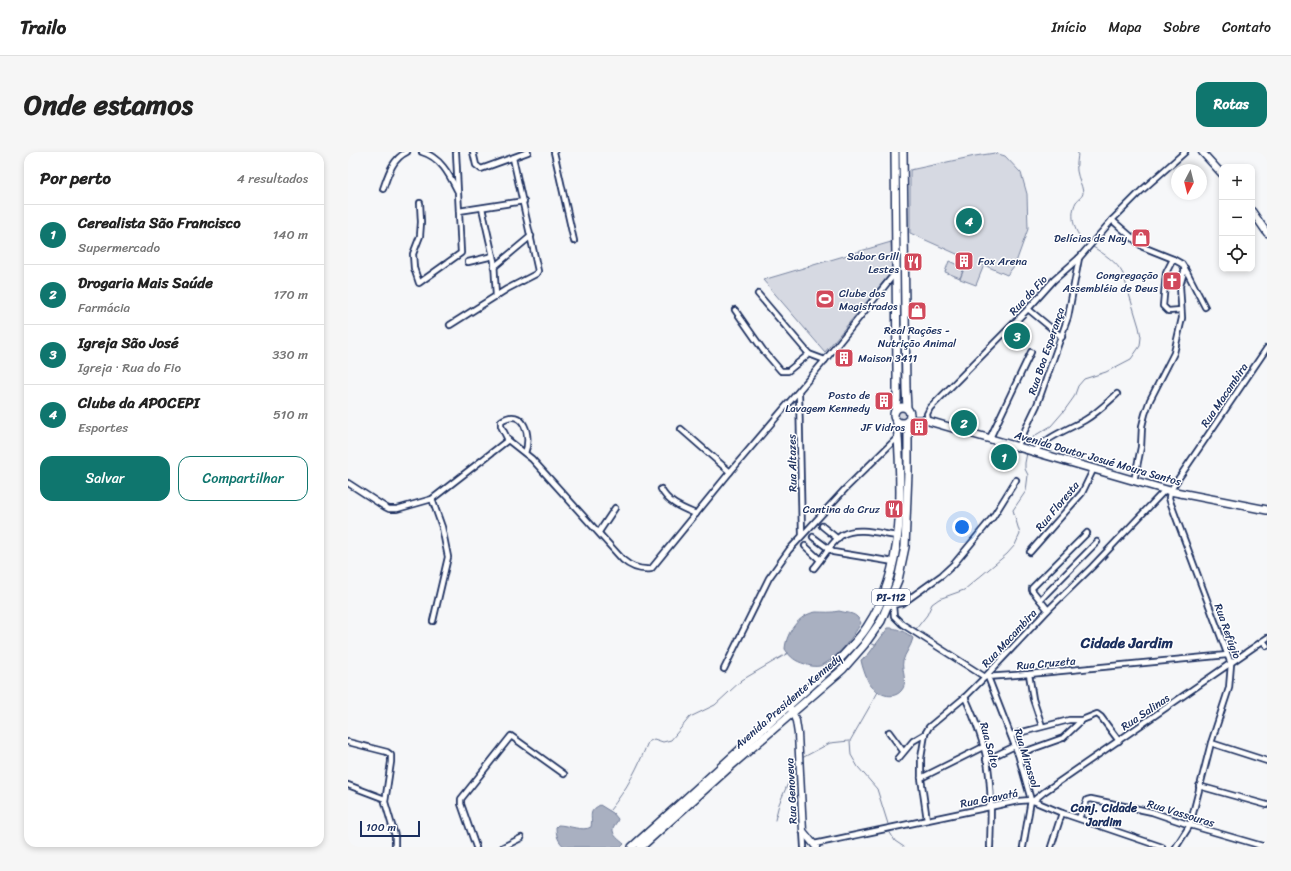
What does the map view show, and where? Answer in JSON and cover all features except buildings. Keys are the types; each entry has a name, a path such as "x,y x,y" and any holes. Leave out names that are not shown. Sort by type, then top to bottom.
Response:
{"main road":[{"name":"Avenida Presidente Kennedy","path":"632,847 835,664 859,638 866,628 878,606 890,578 894,562 897,536 899,500 898,437 897,422 894,416 897,389 895,152"},
{"name":"Avenida Presidente Kennedy","path":"641,847 732,765 843,669 855,657 890,606 898,580 906,543 908,421 911,415 908,409 904,297 903,152"},
{"path":"896,297 904,297"},
{"path":"895,411 901,407 908,409 926,420"},
{"path":"897,422 902,424 908,421 926,420"},
{"name":"Avenida Doutor Josué Moura Santos","path":"926,420 1168,491 1267,510"}],"street":[{"path":"383,189 392,166 398,157 406,152"},
{"path":"422,152 436,159 444,167 458,193"},
{"path":"420,203 422,222 420,236 413,254 414,268 419,283 461,253 456,152"},
{"path":"473,152 476,165 481,169 528,152"},
{"path":"554,152 574,241"},
{"name":"Rua do Fio","path":"926,420 930,408 1028,309 1054,280 1079,258 1112,220 1141,191 1185,152"},
{"path":"1202,152 1219,171"},
{"path":"450,325 507,289 537,273 538,269 524,201 513,158"},
{"path":"459,211 524,201"},
{"path":"482,208 493,256 496,296"},
{"path":"1255,215 1267,233"},
{"path":"1112,220 1143,247 1182,264 1205,307"},
{"path":"494,267 531,236"},
{"path":"468,262 493,256"},
{"name":"Rua Boa Esperança","path":"1017,447 1037,405 1062,337 1069,314 1079,258"},
{"path":"1173,259 1166,273 1163,306 1168,311 1181,310"},
{"path":"1134,482 1141,447 1143,420 1158,384 1174,353 1182,318 1180,286 1185,268"},
{"path":"525,453 527,446 526,429 523,422 512,418 506,418 501,421 501,426 508,440 542,469 628,565 636,568 651,569 730,472 799,392 896,272"},
{"path":"758,294 809,354 825,360"},
{"path":"1028,309 1062,337"},
{"path":"735,310 763,350 781,371 788,371 809,354"},
{"name":"Rua Macambira","path":"898,759 903,751 913,741 925,734 934,722 987,677 1048,610 1168,491 1267,348"},
{"path":"990,438 1031,352"},
{"name":"Rua Altazes","path":"799,392 802,535"},
{"path":"1034,452 1047,440 1070,426 1085,420 1104,406 1116,394"},
{"path":"681,428 730,472"},
{"path":"724,669 769,578 789,550 846,488 898,437"},
{"path":"348,483 388,509 397,509 432,498 508,440"},
{"name":"Rua Floresta","path":"1030,552 1082,493 1093,470"},
{"path":"987,677 902,624 894,616 890,606 903,603 942,575 954,564 993,517 1016,480"},
{"path":"661,488 667,498 672,502 696,514"},
{"name":"Rua Refúgio","path":"1168,491 1171,504 1231,664 1229,688 1211,743 1190,825 1176,847"},
{"path":"432,498 442,527 448,557 433,621"},
{"path":"599,532 615,508"},
{"path":"822,526 838,539"},
{"path":"814,568 838,539 845,534 863,531 897,536"},
{"path":"1048,610 1032,590 1033,587 1087,533"},
{"path":"813,537 828,550 836,553 894,562"},
{"path":"1040,600 1097,542"},
{"path":"805,546 820,560"},
{"path":"1265,640 1267,646"},
{"name":"Rua Salinas","path":"1032,801 1265,640"},
{"name":"Rua Cruzeta","path":"987,677 1228,655"},
{"path":"1029,674 1034,702 1042,726"},
{"name":"Rua Mirassol","path":"987,677 1018,754 1032,801 1023,847"},
{"name":"Rua Salto","path":"965,697 983,747 989,776 990,847"},
{"name":"Rua Genoveva","path":"788,705 796,721 798,734 804,847"},
{"path":"1018,754 1063,738 1082,720 1095,714 1099,715 1119,741"},
{"path":"1011,736 1042,726 1074,719 1082,720"},
{"path":"889,732 903,751"},
{"path":"925,734 922,752 921,778 927,820"},
{"path":"476,847 461,804 461,799 511,736 564,774"},
{"path":"348,742 386,752 391,755 389,779 385,798 386,807 395,836 395,847"},
{"path":"1211,743 1267,762"},
{"path":"986,760 1015,746"},
{"path":"921,778 983,747"},
{"path":"348,785 385,798"},
{"path":"1199,786 1267,805"},
{"name":"Rua Vassouras","path":"1079,818 1085,802 1089,799 1152,812 1190,825 1266,847"},
{"name":"Rua Gravatá","path":"815,845 1018,801 1032,801 1062,813 1162,847"},
{"path":"1051,847 1062,813"},
{"path":"803,831 815,845"},
{"path":"502,847 522,838"}],"shaded area":[{"path":"995,153 1005,156 1021,173 1027,194 1028,229 1015,265 1007,275 984,265 976,285 960,279 968,259 910,233 910,170"},
{"name":"Clube dos Magistrados","path":"891,242 893,270 825,352 763,280"},
{"path":"949,261 964,268 960,278 945,272"},
{"path":"900,409 904,409 908,415 904,421 900,421 896,417 896,413"}],"water":[{"path":"839,611 855,615 861,623 849,641 832,659 820,666 814,666 798,662 789,655 785,649 786,643 794,625 799,620 804,616 816,612"},
{"path":"888,628 894,628 908,634 913,638 903,661 905,681 903,688 897,694 892,696 887,696 878,692 870,685 861,660 868,655"},
{"path":"600,805 613,813 618,819 613,831 617,838 624,844 621,847 565,847 558,838 556,827 558,825 562,825 584,829 591,827 591,814 596,807"}],"waterway":[{"path":"1078,152 1077,171 1083,192 1074,207 1073,219 1076,230 1087,243"},
{"path":"1029,446 1034,436 1051,426 1064,411 1074,397 1078,386 1084,379 1106,372 1131,359 1140,346 1141,337 1139,327 1123,274 1114,262 1093,247"},
{"path":"916,629 927,615 932,604 939,599 964,590 1007,554 1015,545 1020,534 1013,510 1026,491 1028,475 1025,469 1025,463 1027,453"},
{"path":"870,643 875,645"},
{"path":"610,810 632,778 648,742 654,739 663,742 671,740 690,717 715,705 742,680 788,653"},
{"path":"878,692 850,741 851,755 858,767 877,789 888,824"},
{"path":"802,758 830,743 849,741"},
{"path":"775,820 779,804 796,765"},
{"path":"889,831 895,841 904,847"}],"place":[{"name":"Clube da APOCEPI","path":"969,221"},
{"name":"Delícias de Nay","path":"1141,238"},
{"name":"Fox Arena","path":"964,261"},
{"name":"Sabor Grill Lestes","path":"913,262"},
{"name":"Congregação Assembléia de Deus","path":"1172,281"},
{"name":"Clube dos Magistrados","path":"825,299"},
{"name":"Real Rações - Nutrição Animal","path":"917,311"},
{"name":"Igreja São José","path":"1017,336"},
{"name":"Maison 3411","path":"844,358"},
{"name":"Posto de Lavagem Kennedy","path":"884,401"},
{"name":"Drogaria Mais Saúde","path":"964,423"},
{"name":"JF Vidros","path":"919,427"},
{"name":"Cerealista São Francisco","path":"1004,457"},
{"name":"Cantina da Cruz","path":"894,509"}],"district":[{"name":"Cidade Jardim","path":"1127,643"},
{"name":"Conj. Cidade Jardim","path":"1104,815"}]}
